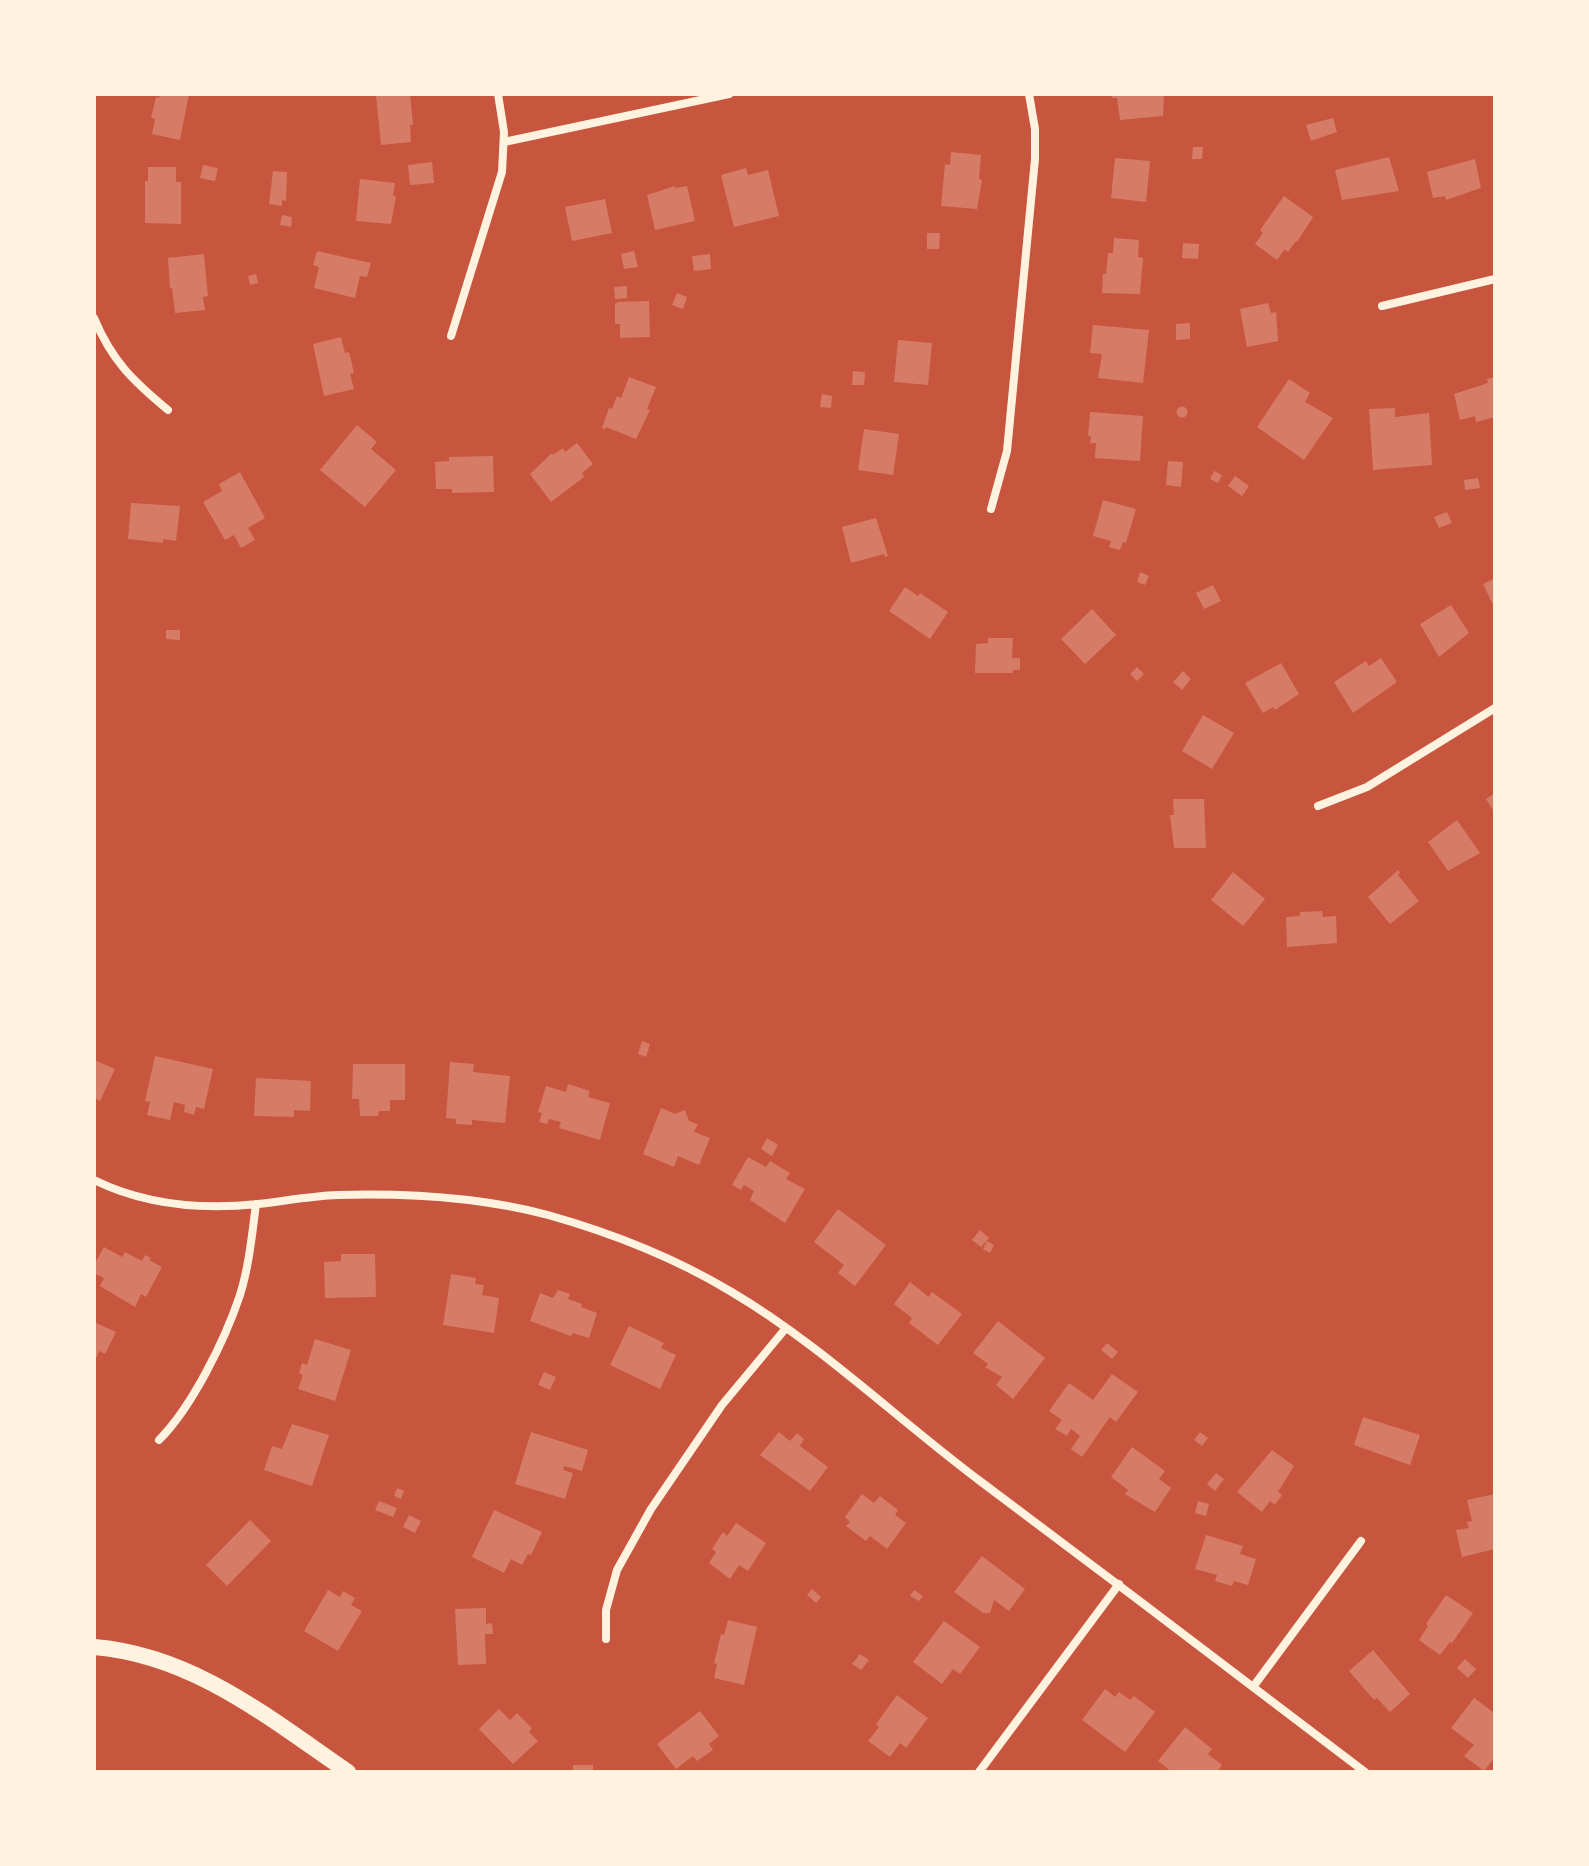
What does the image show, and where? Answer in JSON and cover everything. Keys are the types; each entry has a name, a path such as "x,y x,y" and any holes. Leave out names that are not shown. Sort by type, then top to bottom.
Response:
{"main road":[{"path":"94,1647 148,1656 191,1672 238,1697 348,1772"}],"street":[{"path":"451,336 502,172 504,142 498,94"},
{"path":"504,142 729,94"},
{"path":"991,509 1007,451 1035,159 1035,129 1029,94"},
{"path":"1382,306 1495,279"},
{"path":"94,318 116,361 132,380 168,410"},
{"path":"1318,806 1367,787 1495,708"},
{"path":"94,1180 123,1192 167,1203 212,1207 334,1195 405,1194 475,1201 545,1214 613,1235 668,1258 731,1291 786,1328 978,1479 1365,1772"},
{"path":"159,1440 174,1425 208,1368 239,1297 249,1258 256,1204"},
{"path":"606,1639 606,1610 617,1570 651,1509 722,1405 786,1328"},
{"path":"1253,1687 1361,1541"},
{"path":"979,1772 1119,1584"}],"building":[{"path":"160,94 189,94 180,140 152,134 155,119 151,118 156,97 159,98"},
{"path":"410,94 411,142 381,145 376,95"},
{"path":"1112,94 1164,94 1163,116 1120,120 1117,98 1112,98"},
{"path":"1333,118 1337,132 1311,141 1306,125"},
{"path":"1193,147 1203,147 1202,159 1192,159"},
{"path":"951,152 981,155 979,179 982,180 977,209 941,206 945,164 950,165"},
{"path":"1389,157 1399,191 1342,200 1335,170"},
{"path":"1115,158 1150,161 1146,202 1111,198"},
{"path":"1475,159 1481,188 1446,200 1445,196 1433,198 1427,172"},
{"path":"432,162 434,183 410,185 408,165"},
{"path":"203,165 218,168 215,181 200,178"},
{"path":"148,167 176,167 176,182 181,182 181,224 145,223"},
{"path":"746,168 748,175 768,170 779,216 734,227 721,175"},
{"path":"273,171 287,172 286,201 282,200 282,206 269,204"},
{"path":"360,179 395,183 391,224 356,221"},
{"path":"675,186 687,186 695,221 655,230 647,195"},
{"path":"1284,196 1313,217 1297,242 1288,252 1285,249 1277,260 1255,244 1263,233 1260,230"},
{"path":"605,199 612,233 572,241 565,207"},
{"path":"282,215 292,217 291,227 280,225"},
{"path":"927,233 940,233 939,249 927,249"},
{"path":"1114,238 1139,240 1138,257 1143,258 1140,294 1102,293 1103,274 1106,274 1108,253 1113,253"},
{"path":"1183,243 1199,244 1198,259 1182,258"},
{"path":"317,251 371,263 367,277 360,276 355,298 314,288 319,267 313,265"},
{"path":"634,251 638,267 624,269 621,254"},
{"path":"204,254 208,296 203,297 205,310 175,313 168,258"},
{"path":"710,254 711,269 694,271 692,256"},
{"path":"256,274 258,283 250,285 248,276"},
{"path":"627,286 627,298 615,299 614,287"},
{"path":"677,293 687,297 683,309 672,305"},
{"path":"649,301 650,337 620,338 620,324 615,324 615,304"},
{"path":"1268,303 1271,313 1276,312 1278,341 1247,347 1240,309"},
{"path":"1190,323 1190,339 1176,340 1176,324"},
{"path":"1093,325 1149,330 1143,383 1098,378 1102,354 1090,353"},
{"path":"341,337 345,353 349,352 354,389 324,396 313,344"},
{"path":"898,340 932,343 928,385 894,382"},
{"path":"853,371 865,372 864,385 852,385"},
{"path":"629,377 656,387 647,409 650,410 636,439 602,428 609,408 612,409 617,396 621,398"},
{"path":"1495,377 1495,417 1476,422 1475,416 1460,420 1454,394 1488,383 1487,379"},
{"path":"1289,379 1310,393 1305,402 1333,418 1304,460 1257,427"},
{"path":"822,394 832,396 831,408 820,407"},
{"path":"1182,406 1188,412 1182,418 1176,412"},
{"path":"1395,408 1395,417 1429,413 1432,465 1373,470 1369,409"},
{"path":"1090,412 1143,416 1140,461 1095,458 1096,443 1090,443 1091,436 1088,436"},
{"path":"357,425 377,442 371,449 396,470 365,507 320,470"},
{"path":"864,429 899,434 893,475 858,470"},
{"path":"577,443 593,464 582,473 584,477 551,502 530,474 552,453 563,448 565,452"},
{"path":"493,456 494,492 452,493 452,489 436,489 435,462 449,461 449,457"},
{"path":"1168,461 1183,462 1181,487 1166,485"},
{"path":"1214,471 1222,475 1218,483 1210,479"},
{"path":"240,472 265,518 248,528 255,540 241,548 234,535 225,540 203,502 222,491 219,484"},
{"path":"1235,476 1249,486 1242,496 1228,486"},
{"path":"1478,478 1480,488 1465,490 1464,480"},
{"path":"1103,500 1136,509 1126,543 1123,542 1120,550 1109,547 1111,541 1093,536"},
{"path":"131,503 180,506 176,541 163,539 163,543 128,539"},
{"path":"1447,512 1452,523 1439,528 1434,517"},
{"path":"876,518 888,556 884,554 851,563 842,527"},
{"path":"1140,572 1149,576 1145,585 1137,582"},
{"path":"1495,578 1495,609 1483,584"},
{"path":"1213,585 1221,601 1204,609 1196,593"},
{"path":"905,587 948,612 930,639 889,611"},
{"path":"1451,605 1469,633 1439,657 1420,624"},
{"path":"1092,609 1116,635 1085,664 1061,639"},
{"path":"166,630 180,630 180,640 166,639"},
{"path":"988,638 1013,638 1012,658 1020,658 1020,670 1013,670 1013,673 975,673 976,644 988,643"},
{"path":"1381,658 1397,682 1353,713 1334,682 1366,661 1369,666"},
{"path":"1281,663 1299,694 1275,710 1273,707 1263,713 1245,683"},
{"path":"1137,667 1144,674 1137,681 1130,674"},
{"path":"1183,671 1191,679 1182,690 1173,682"},
{"path":"1203,715 1234,733 1212,769 1182,751"},
{"path":"1495,793 1495,813 1486,799"},
{"path":"1173,799 1204,799 1206,848 1174,848 1170,815 1174,815"},
{"path":"1457,820 1480,853 1448,871 1428,842"},
{"path":"1398,870 1398,875 1419,901 1390,924 1368,897"},
{"path":"1233,872 1265,899 1243,926 1211,900"},
{"path":"1322,911 1323,917 1336,916 1337,943 1287,947 1286,917 1300,916 1300,912"},
{"path":"642,1041 650,1044 646,1057 638,1054"},
{"path":"155,1056 213,1069 204,1109 196,1107 194,1115 184,1112 185,1105 174,1102 170,1120 147,1115 150,1102 145,1101"},
{"path":"94,1060 115,1069 100,1101 94,1098"},
{"path":"450,1062 474,1064 473,1072 510,1076 505,1123 472,1120 472,1125 456,1124 456,1119 446,1118"},
{"path":"353,1064 405,1064 405,1100 390,1100 390,1111 379,1111 378,1116 360,1116 359,1099 352,1099"},
{"path":"256,1078 311,1081 310,1111 294,1110 294,1117 254,1116"},
{"path":"568,1084 590,1091 588,1097 610,1103 600,1140 559,1128 561,1122 549,1119 547,1124 539,1122 542,1113 538,1112 546,1086 566,1092"},
{"path":"661,1108 675,1114 685,1110 689,1121 698,1124 694,1132 710,1138 699,1165 678,1156 674,1167 643,1154"},
{"path":"767,1138 778,1145 772,1156 761,1149"},
{"path":"748,1157 766,1167 770,1161 790,1173 786,1179 805,1189 785,1223 750,1200 754,1191 744,1185 741,1190 732,1185"},
{"path":"838,1209 886,1245 855,1286 838,1273 844,1265 814,1242"},
{"path":"980,1230 989,1238 981,1247 972,1240"},
{"path":"987,1241 994,1245 990,1253 983,1249"},
{"path":"104,1247 122,1257 125,1252 142,1261 145,1255 162,1267 146,1297 141,1294 135,1307 100,1286 104,1278 94,1273 94,1265"},
{"path":"341,1254 375,1254 376,1297 325,1298 324,1262 341,1261"},
{"path":"451,1274 476,1278 475,1284 484,1285 482,1295 499,1298 494,1333 443,1325"},
{"path":"910,1282 929,1297 932,1292 962,1314 938,1345 909,1323 912,1318 894,1304"},
{"path":"558,1290 570,1294 568,1299 582,1304 581,1307 597,1313 589,1338 573,1333 571,1336 530,1321 540,1293 553,1298"},
{"path":"998,1321 1045,1358 1013,1399 996,1385 1002,1377 985,1367 988,1364 973,1353"},
{"path":"94,1322 116,1332 105,1354 99,1351 94,1363"},
{"path":"629,1326 664,1343 661,1348 676,1355 660,1389 610,1365"},
{"path":"315,1339 351,1350 335,1401 298,1389 303,1375 299,1373 302,1363 307,1365"},
{"path":"1107,1343 1118,1352 1112,1359 1101,1350"},
{"path":"544,1372 556,1377 550,1390 538,1385"},
{"path":"1112,1374 1138,1392 1116,1422 1110,1417 1082,1457 1071,1449 1080,1436 1071,1429 1067,1436 1055,1429 1062,1420 1049,1411 1069,1383 1093,1400"},
{"path":"1363,1417 1420,1435 1410,1465 1354,1445"},
{"path":"292,1424 329,1435 312,1486 264,1470 272,1446 282,1449"},
{"path":"531,1432 588,1450 582,1471 564,1466 563,1470 573,1473 565,1499 515,1484"},
{"path":"779,1432 790,1441 797,1433 804,1439 800,1446 828,1467 810,1491 760,1455"},
{"path":"1200,1432 1208,1438 1202,1446 1194,1440"},
{"path":"1132,1447 1165,1471 1159,1479 1171,1488 1155,1512 1125,1494 1128,1490 1111,1477"},
{"path":"1272,1450 1294,1466 1278,1492 1282,1495 1275,1505 1270,1501 1262,1512 1237,1492"},
{"path":"1216,1473 1224,1479 1215,1491 1207,1484"},
{"path":"397,1488 404,1491 401,1499 394,1496"},
{"path":"862,1494 874,1503 880,1496 898,1510 895,1515 906,1523 887,1549 870,1536 866,1541 846,1526 850,1522 845,1517"},
{"path":"1495,1494 1495,1549 1462,1557 1456,1530 1469,1528 1467,1522 1472,1521 1467,1500"},
{"path":"379,1501 397,1508 393,1517 375,1510"},
{"path":"1198,1501 1209,1504 1206,1516 1195,1513"},
{"path":"494,1510 542,1532 531,1555 528,1554 522,1565 511,1559 504,1573 472,1557"},
{"path":"409,1515 421,1521 415,1533 403,1527"},
{"path":"250,1520 271,1541 227,1586 206,1565"},
{"path":"736,1523 766,1543 748,1571 739,1565 730,1579 709,1563 716,1552 712,1549 723,1532 727,1536"},
{"path":"1206,1535 1243,1546 1240,1554 1256,1559 1248,1585 1234,1581 1232,1586 1215,1581 1217,1575 1195,1569"},
{"path":"982,1556 1025,1589 1009,1611 994,1600 990,1613 983,1613 954,1592"},
{"path":"812,1589 821,1597 816,1603 807,1595"},
{"path":"328,1590 340,1597 343,1591 355,1598 351,1605 362,1611 338,1651 304,1631"},
{"path":"914,1590 923,1596 919,1601 910,1596"},
{"path":"1446,1595 1473,1613 1440,1655 1419,1640"},
{"path":"486,1608 486,1624 492,1623 493,1634 485,1634 486,1664 458,1665 455,1609"},
{"path":"728,1620 757,1627 744,1685 714,1678 721,1634 724,1635"},
{"path":"944,1621 980,1647 960,1674 953,1669 942,1684 913,1662"},
{"path":"1373,1650 1410,1694 1390,1712 1377,1698 1374,1700 1349,1671"},
{"path":"860,1654 869,1660 861,1670 852,1664"},
{"path":"1465,1659 1476,1669 1468,1678 1457,1668"},
{"path":"1105,1689 1115,1697 1119,1692 1130,1700 1134,1696 1155,1712 1125,1752 1082,1720"},
{"path":"897,1695 928,1718 906,1748 900,1743 890,1757 868,1741"},
{"path":"1474,1698 1493,1712 1495,1709 1495,1757 1484,1771 1464,1756 1474,1745 1451,1728"},
{"path":"499,1709 510,1720 517,1713 532,1728 529,1732 538,1741 513,1764 479,1729"},
{"path":"700,1711 719,1736 709,1744 713,1750 697,1761 693,1756 676,1769 657,1744"},
{"path":"1185,1727 1212,1749 1208,1754 1222,1765 1217,1772 1172,1772 1158,1761"},
{"path":"573,1765 593,1765 593,1772 573,1772"}]}
